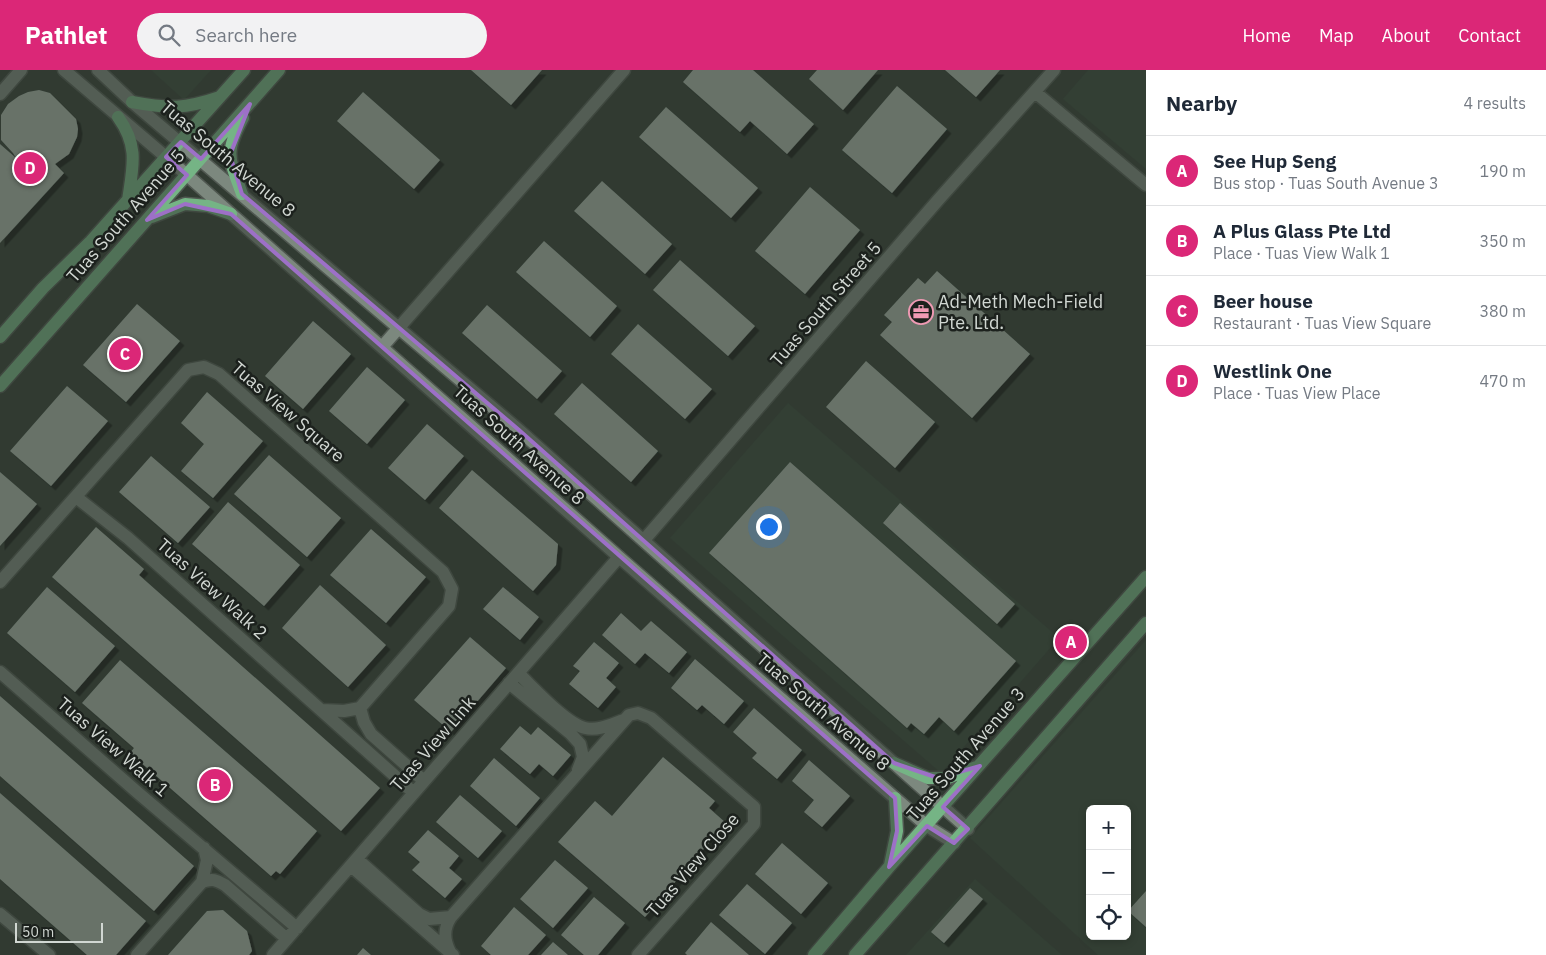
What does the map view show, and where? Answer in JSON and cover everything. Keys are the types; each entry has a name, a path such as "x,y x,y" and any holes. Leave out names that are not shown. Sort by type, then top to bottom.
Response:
{"main road":[{"name":"Tuas South Avenue 5","path":"0,337 43,288 91,241 244,70"},
{"name":"Tuas South Avenue 5","path":"0,386 279,70"},
{"path":"132,102 174,108 221,96"},
{"path":"242,194 230,155 231,145 250,104"},
{"path":"118,117 126,129 133,147 134,169 128,200"},
{"path":"147,220 185,204 208,206 231,214"},
{"name":"Tuas South Avenue 3","path":"814,955 889,867 1146,577"},
{"path":"855,955 1146,624"},
{"path":"894,763 928,778 948,778 980,766"},
{"path":"889,867 897,831 895,798"}],"street":[{"path":"0,94 21,70"},
{"name":"Tuas South Avenue 8","path":"64,70 188,175 619,557 927,826 954,842"},
{"name":"Tuas South Avenue 8","path":"98,70 132,102 519,430 968,828"},
{"path":"382,348 624,70"},
{"name":"Tuas South Street 5","path":"644,540 1054,70"},
{"path":"1036,92 1146,185"},
{"name":"Tuas View Square","path":"0,582 188,370 204,367 219,374 443,572 452,589 449,606 360,708"},
{"name":"Tuas View Walk 2","path":"76,497 128,538 414,793"},
{"name":"Tuas View Link","path":"273,955 619,557"},
{"name":"Tuas View Walk 1","path":"0,672 297,928"},
{"name":"Tuas View Close","path":"518,673 572,722 586,728 600,728 638,713 651,718 754,807 754,824 638,955"},
{"path":"509,684 570,733 580,744 583,757 577,774"},
{"path":"322,710 344,711 360,708 364,722 371,734 424,781"},
{"path":"451,954 445,942 445,934 446,925 451,918 624,720"},
{"path":"202,882 207,860 204,848"},
{"path":"354,862 419,914 429,918 451,918"},
{"path":"354,862 451,954"},
{"path":"137,955 202,882 209,879 216,880 225,885 287,939"},
{"path":"0,914 49,955"}],"highlighted area":[{"path":"250,104 230,155 242,194 519,430 894,763 938,778 980,766 943,807 968,829 954,843 927,826 889,867 897,831 895,798 231,214 185,204 147,220 187,175 166,157 181,142 201,159"}],"shaded area":[{"path":"151,70 211,70 184,100"},
{"path":"1088,70 1146,70 1146,169 1063,99"},
{"path":"788,403 1059,638 941,773 670,538"},
{"path":"1146,640 1146,955 1098,955 970,838"},
{"path":"975,879 1062,955 906,955"}],"building":[{"path":"471,70 542,70 511,105"},
{"path":"693,70 753,70 814,124 787,154 750,121 740,132 683,82"},
{"path":"817,70 878,70 843,110 809,79"},
{"path":"945,70 1000,70 976,97"},
{"path":"897,86 947,129 892,193 842,150"},
{"path":"39,90 50,93 76,119 77,137 69,154 55,164 64,173 0,243 0,144 16,158 1,140 1,115 8,104 19,96"},
{"path":"363,92 440,160 414,189 337,121"},
{"path":"666,107 758,188 731,218 639,137"},
{"path":"602,181 672,244 645,274 574,211"},
{"path":"810,187 860,230 805,294 755,251"},
{"path":"544,241 617,306 590,337 516,272"},
{"path":"680,260 755,326 728,356 653,290"},
{"path":"937,271 1030,354 972,418 880,335 892,322 884,315 918,278 925,284"},
{"path":"137,304 180,341 126,402 83,365"},
{"path":"487,305 562,371 537,399 462,333"},
{"path":"313,321 351,354 303,409 265,376"},
{"path":"638,324 712,389 685,419 611,354"},
{"path":"866,361 935,422 895,468 826,407"},
{"path":"367,367 405,400 367,444 329,411"},
{"path":"582,383 658,451 631,482 554,414"},
{"path":"67,386 108,421 51,486 10,451"},
{"path":"207,392 263,441 213,498 181,471 204,444 181,423"},
{"path":"427,424 464,456 425,500 388,468"},
{"path":"269,455 341,518 307,557 234,494"},
{"path":"151,456 210,507 178,543 119,492"},
{"path":"790,462 1016,661 954,731 939,717 924,734 911,723 907,728 709,553"},
{"path":"472,470 558,544 556,565 533,591 439,508"},
{"path":"0,472 37,504 0,546"},
{"path":"228,502 300,565 264,606 192,544"},
{"path":"900,503 1015,604 997,624 883,523"},
{"path":"96,527 144,569 139,575 380,788 341,831 52,577"},
{"path":"371,529 426,577 386,623 330,575"},
{"path":"320,585 386,645 348,687 282,628"},
{"path":"47,587 115,646 75,692 7,633"},
{"path":"503,587 539,617 520,640 483,609"},
{"path":"621,613 641,631 651,621 687,652 669,673 645,653 635,664 602,635"},
{"path":"470,637 506,668 451,732 414,700"},
{"path":"594,642 619,663 606,678 616,687 598,708 569,684 580,671 573,666"},
{"path":"695,659 744,701 724,724 702,705 697,710 671,688"},
{"path":"120,660 317,831 280,874 276,871 271,876 130,753 134,748 82,703"},
{"path":"0,696 194,866 154,911 0,776"},
{"path":"754,708 802,750 777,779 752,758 757,753 733,732"},
{"path":"520,726 531,735 538,727 571,755 553,776 539,764 530,774 500,749"},
{"path":"663,757 715,801 709,808 726,823 645,917 558,842 595,801 612,816"},
{"path":"494,758 540,798 516,826 470,786"},
{"path":"809,760 850,796 822,827 804,812 814,800 792,781"},
{"path":"0,793 146,921 116,955 87,955 0,879"},
{"path":"460,795 502,831 478,858 436,822"},
{"path":"428,830 459,856 449,868 462,879 445,898 412,870 420,862 408,852"},
{"path":"782,843 828,883 801,914 755,874"},
{"path":"555,860 588,888 553,928 520,899"},
{"path":"747,884 792,923 765,954 719,915"},
{"path":"970,888 983,899 944,943 931,932"},
{"path":"1146,891 1146,927 1131,914 1131,908"},
{"path":"594,897 625,923 598,955 584,955 561,935"},
{"path":"514,907 546,935 528,955 491,955 481,946"},
{"path":"223,910 247,931 252,951 249,955 168,955 207,911"},
{"path":"711,922 749,955 687,955 685,953"},
{"path":"553,942 568,955 541,955"},
{"path":"363,948 371,955 357,955"}],"place":[{"name":"Westlink One","path":"30,168"},
{"name":"Ad-Meth Mech-Field Pte. Ltd.","path":"921,312"},
{"name":"Beer house","path":"125,354"},
{"name":"See Hup Seng","path":"1071,642"},
{"name":"A Plus Glass Pte Ltd","path":"215,785"}]}
